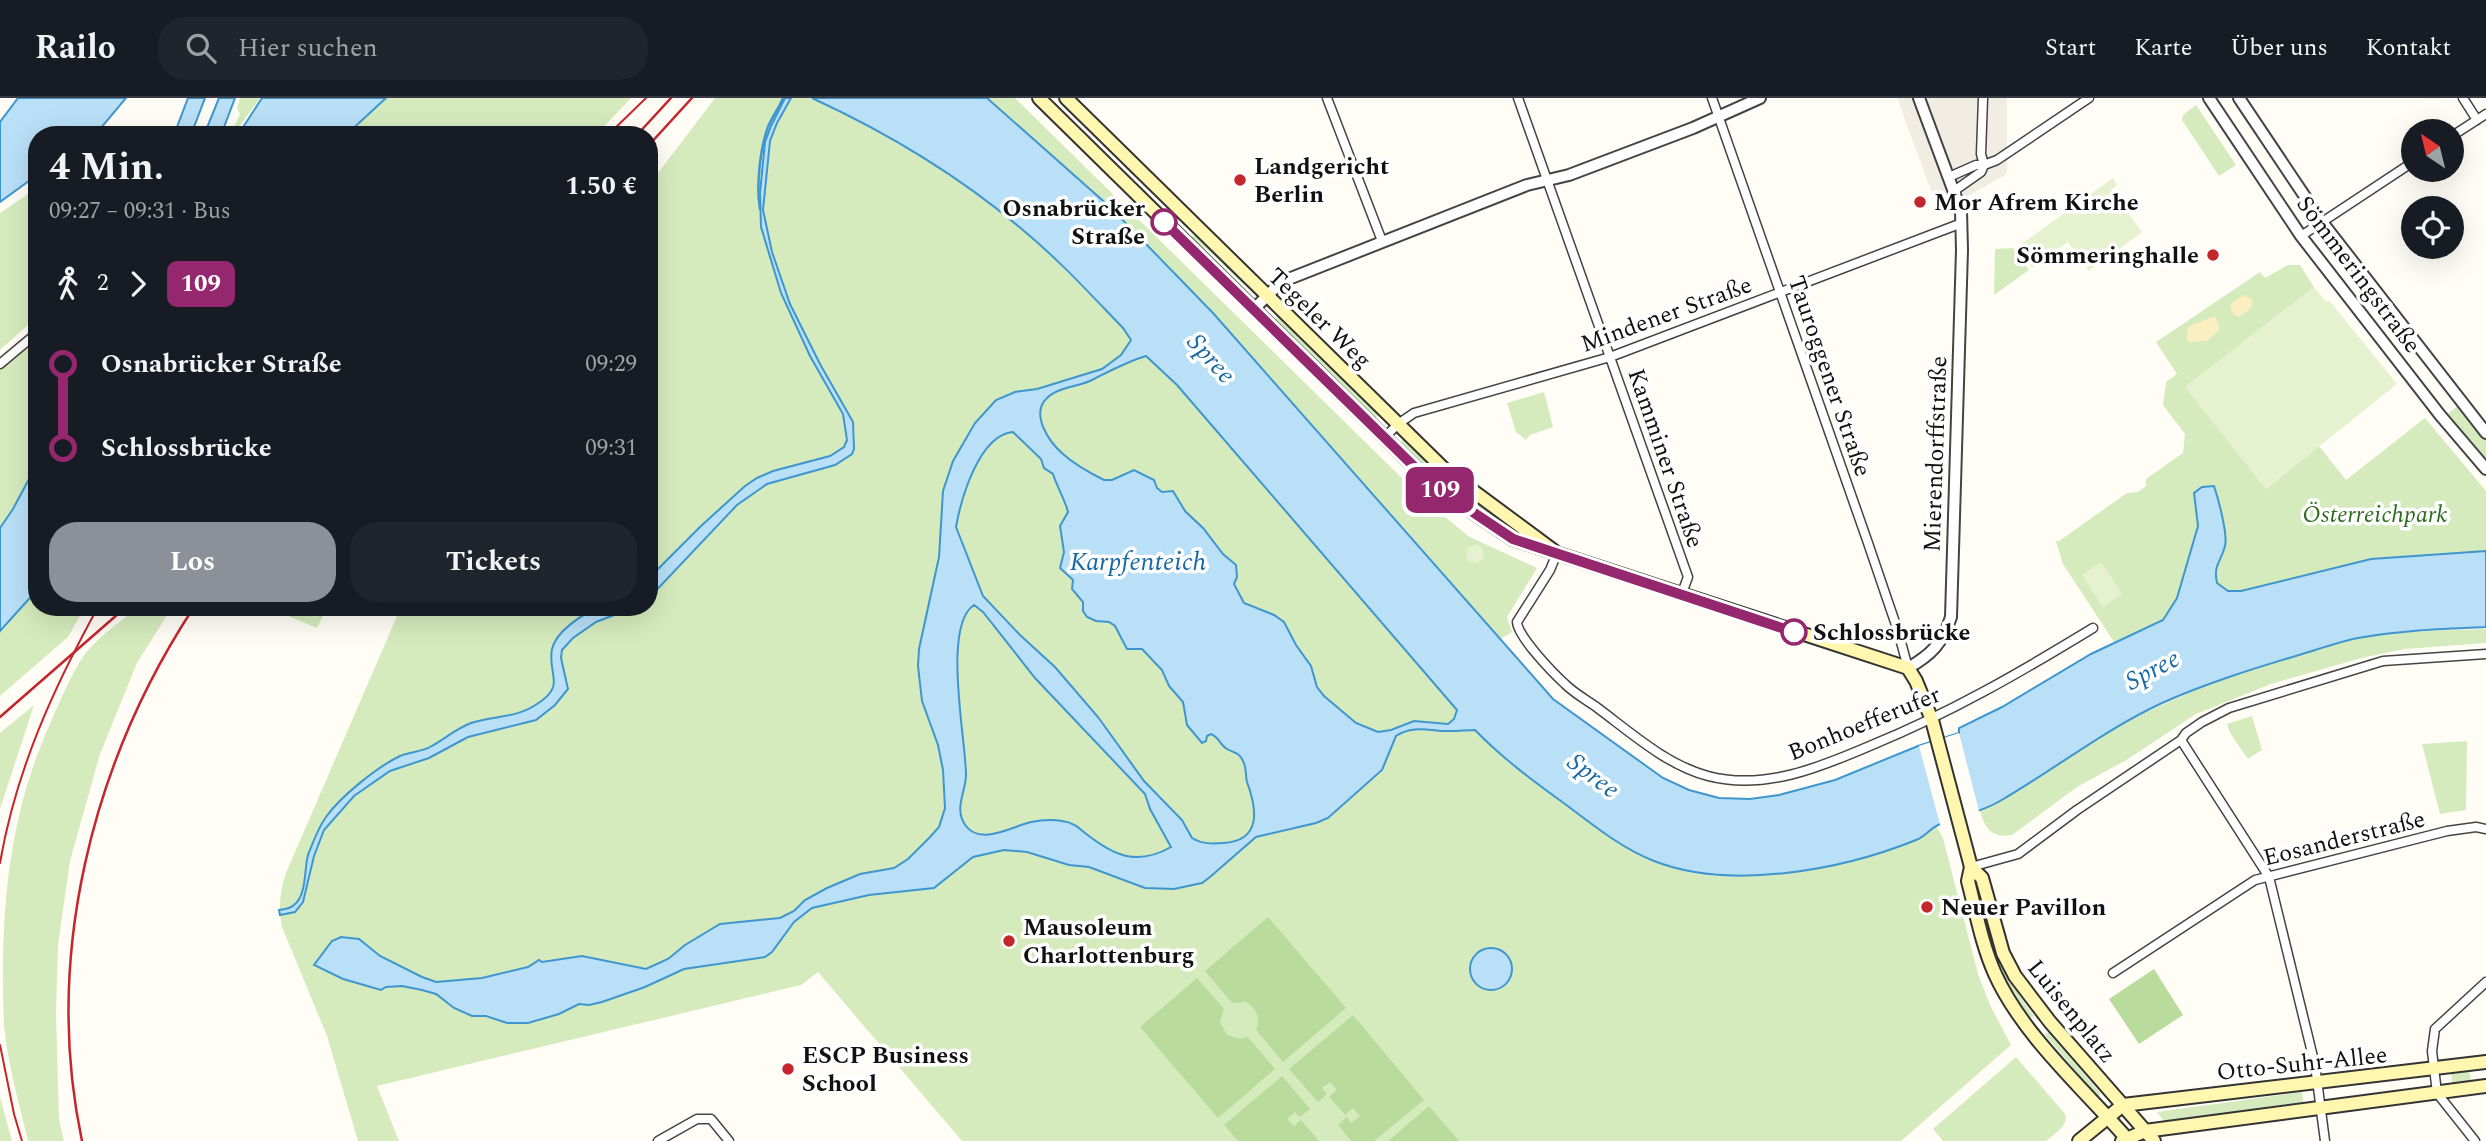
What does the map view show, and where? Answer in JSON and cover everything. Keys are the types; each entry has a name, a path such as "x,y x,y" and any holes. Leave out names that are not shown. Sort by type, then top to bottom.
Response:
{"main road":[{"name":"Tegeler Weg","path":"1039,98 1434,486 1477,517 1513,539 1908,668"},
{"name":"Tegeler Weg","path":"1066,98 1446,471 1557,553"},
{"path":"1908,668 1932,720 1971,867"},
{"name":"Luisenplatz","path":"1971,867 1982,878 2003,953 2015,976 2149,1136"},
{"name":"Luisenplatz","path":"1971,867 1968,881 1990,962 2001,986 2034,1034 2126,1140"},
{"name":"Otto-Suhr-Allee","path":"2123,1105 2486,1062"},
{"name":"Otto-Suhr-Allee","path":"2126,1140 2320,1109 2486,1087"},
{"path":"2079,1141 2123,1105"}],"street":[{"path":"1327,98 1382,242"},
{"name":"Kamminer Straße","path":"1518,98 1688,577 1682,593"},
{"name":"Tauroggener Straße","path":"1712,98 1879,573 1908,668"},
{"path":"1254,309 1286,280 1527,185 1569,175 1693,128 1760,98"},
{"name":"Mierendorffstraße","path":"1908,668 1926,658 1942,640 1951,617 1962,223 1954,191 1919,98"},
{"path":"1954,191 1981,172 1983,98"},
{"path":"1949,177 1976,164 1983,165 1997,160 2089,98"},
{"name":"Sömmeringstraße","path":"2209,98 2301,236 2440,415 2486,469"},
{"name":"Sömmeringstraße","path":"2239,98 2322,222 2486,433"},
{"path":"2463,98 2477,120"},
{"path":"2464,128 2486,114"},
{"path":"2301,236 2401,170"},
{"name":"Mindener Straße","path":"1385,437 1414,413 1610,357 1962,223"},
{"path":"0,364 28,341"},
{"name":"Bonhoefferufer","path":"1557,553 1517,622 1521,634 1566,685 1663,755 1683,766 1722,779 1785,776 1835,761 1932,720 1999,685 2093,628"},
{"path":"1971,867 2018,854 2077,810 2181,740 2186,733 2229,708 2383,661 2486,654"},
{"path":"2181,740 2269,877 2315,1065 2325,1141"},
{"name":"Eosanderstraße","path":"2113,973 2255,880 2447,831 2476,827 2486,829"},
{"path":"2475,1141 2437,1093 2432,1051 2435,1029 2486,982"},
{"path":"657,1141 697,1119 705,1118 711,1119 730,1141"}],"green space":[{"path":"240,98 260,98 240,126 233,126 240,114 237,108"},
{"path":"386,98 631,98 605,126 356,126"},
{"path":"715,98 812,98 907,147 1023,229 1123,328 1145,356 1177,385 1489,745 1508,763 1597,828 1648,858 1685,871 1705,875 1749,876 1793,871 1866,857 1912,841 1936,826 1943,838 1978,974 1990,1005 2011,1045 1901,1141 962,1141 818,972 801,985 377,1086 399,1141 358,1141 327,1036 282,927 280,900 286,873 397,616 658,616 658,173"},
{"path":"987,98 1015,98 1417,493 1468,536 1537,568 1507,617 1512,632 1500,639 1213,313 1110,207"},
{"path":"2196,105 2236,165 2219,176 2182,120 2183,115"},
{"path":"2113,178 2117,185 2111,190 2142,232 2089,271 2068,242 2032,268 2017,247"},
{"path":"28,194 28,325 0,350 0,213"},
{"path":"1197,235 1247,282 1244,285 1211,253 1189,237"},
{"path":"2013,248 2029,270 1994,295 1995,249"},
{"name":"Österreichpark","path":"2288,265 2300,265 2314,287 2186,387 2266,489 2319,446 2346,480 2425,418 2486,491 2486,551 2371,559 2241,591 2228,591 2217,583 2215,571 2226,543 2214,486 2194,493 2198,526 2177,598 2163,620 2114,642 2063,564 2056,541 2127,493 2138,492 2146,486 2146,479 2183,453 2185,434 2163,405 2166,382 2177,374 2156,342 2260,272 2265,278"},
{"path":"2314,287 2326,302 2329,300 2397,384 2266,489 2185,387"},
{"path":"1280,314 1380,413 1374,420 1274,320"},
{"path":"28,348 28,481 0,528 0,369"},
{"path":"1544,392 1553,427 1530,435 1526,440 1516,432 1507,403"},
{"path":"2459,405 2486,439 2486,464 2445,416"},
{"path":"1405,438 1452,483 1535,543 1519,538 1447,489 1399,444"},
{"path":"1471,545 1479,545 1484,554 1482,561 1471,563 1466,558 1466,550"},
{"path":"2101,562 2122,594 2103,607 2082,575"},
{"path":"28,600 28,616 80,616 68,637 0,696 0,631"},
{"path":"126,616 166,616 137,663 100,754 70,861 58,945 56,1013 59,1119 64,1141 28,1141 11,1070 4,1026 3,948 9,872 15,834 35,761 73,674 84,655"},
{"path":"288,616 323,616 317,628"},
{"path":"2486,629 2486,643 2405,649 2361,658 2271,684 2196,714 2128,759 2077,787 2012,835 1994,834 1982,817 1980,811 2000,801 2084,746 2139,715 2228,676 2357,638 2417,631"},
{"path":"34,705 0,809 0,733"},
{"path":"2252,716 2262,750 2248,759 2227,724"},
{"path":"2467,741 2466,810 2440,814 2422,744"},
{"path":"1978,881 2004,968 2034,1016 2031,1018 2000,970 1984,920 1975,883"},
{"path":"1268,917 1346,1008 1283,1062 1256,1030 1258,1017 1255,1010 1245,1002 1232,1003 1205,971"},
{"path":"2154,969 2183,1015 2139,1044 2109,999"},
{"path":"1197,978 1224,1009 1220,1022 1227,1035 1241,1039 1248,1037 1275,1069 1218,1118 1140,1027"},
{"path":"1353,1015 1424,1100 1374,1141 1351,1141 1338,1125 1347,1117 1351,1123 1360,1116 1353,1108 1345,1115 1329,1097 1337,1090 1330,1082 1322,1088 1327,1094 1318,1102 1289,1069"},
{"path":"2048,1032 2101,1094 2098,1097 2045,1035"},
{"path":"2016,1057 2065,1114 2065,1122 2060,1129 2046,1141 1943,1141 1933,1129"},
{"path":"2469,1070 2471,1081 2452,1083 2451,1072"},
{"path":"1282,1076 1310,1109 1300,1117 1295,1112 1287,1119 1294,1126 1301,1120 1319,1141 1238,1141 1224,1125"},
{"path":"2302,1092 2303,1102 2164,1121 2157,1112"},
{"path":"0,1097 12,1141 0,1141"},
{"path":"1429,1106 1459,1141 1388,1141"}],"sand":[{"path":"2244,295 2253,300 2251,308 2239,317 2232,313 2230,304"},
{"path":"2215,316 2220,329 2207,341 2187,342 2188,327"}],"shaded area":[{"path":"1897,98 2007,98 2007,174 1939,212"}],"water":[{"path":"18,98 126,98 103,126 28,126 28,182 0,202 0,122"},
{"path":"188,98 205,98 194,126 177,126"},
{"path":"219,98 235,98 224,126 208,126"},
{"path":"262,98 386,98 356,126 244,126"},
{"path":"785,98 791,98 770,141 763,210 772,252 790,304 853,422 854,449 852,454 835,465 767,484 737,505 658,588 658,569 745,486 773,471 830,456 844,447 847,440 843,414 810,356 781,293 761,227 760,193 765,142"},
{"path":"812,98 987,98 1110,207 1213,313 1553,699 1663,778 1689,790 1719,798 1750,799 1779,795 1835,780 1918,746 1959,733 1959,728 2002,707 2091,654 2163,620 2177,598 2198,526 2194,493 2202,487 2214,486 2220,507 2226,540 2216,577 2217,583 2228,591 2241,591 2371,559 2486,551 2486,627 2358,638 2213,683 2141,714 1992,805 1938,825 1919,838 1887,851 1821,868 1786,873 1717,875 1684,870 1654,861 1630,850 1597,828 1518,769 1475,730 1417,729 1396,736 1382,770 1328,818 1256,837 1202,883 1174,889 1145,888 1089,867 1069,865 1027,852 1004,850 973,857 934,888 869,895 812,908 794,922 772,952 765,957 684,969 645,987 602,1002 579,1004 559,1014 528,1023 507,1023 486,1016 472,1016 454,1008 436,994 402,986 381,990 343,979 314,965 332,941 341,937 359,939 380,956 436,982 482,978 528,967 539,960 542,962 582,956 646,969 668,959 685,945 720,924 780,918 827,888 860,874 894,868 908,859 939,827 945,808 943,770 938,745 922,701 918,666 919,649 939,557 943,491 953,461 975,423 996,400 1015,392 1037,389 1102,369 1121,355 1131,340 1123,328 1062,266 1000,211 923,157","holes":["1146,356 1177,385 1457,710 1454,719 1448,724 1414,721 1378,732 1356,723 1317,687 1311,666 1284,622 1244,603 1234,584 1237,577 1236,565 1185,511 1173,491 1162,492 1154,480 1134,470 1112,480 1104,480 1077,465 1058,449 1047,435 1041,420 1040,412 1047,398","1013,432 1041,459 1044,468 1053,474 1068,512 1060,526 1064,552 1060,568 1073,580 1072,589 1083,602 1083,611 1087,617 1115,626 1127,649 1142,649 1162,670 1169,686 1183,702 1187,725 1202,743 1211,734 1241,758 1254,813 1250,830 1245,836 1236,841 1215,843 1192,838 1182,820 1144,781 1098,717 1055,667 983,596 956,527 967,485 974,470 990,444","974,605 983,612 1035,678 1145,794 1150,809 1171,847 1147,856 1125,856 1095,841 1072,824 1058,820 1031,822 988,835 972,832 966,826 960,807 966,775 957,659 964,617"]},
{"path":"28,481 28,600 0,631 0,528"},
{"path":"582,616 612,616 596,622 573,638 562,650 561,658 568,689 555,705 536,720 468,737 429,758 390,771 354,796 324,830 314,856 303,902 295,912 280,915 279,910 291,907 298,901 314,840 323,821 340,801 370,775 400,756 426,749 471,723 521,712 537,704 554,685 552,649 559,636"},
{"path":"1491,948 1506,954 1512,969 1506,984 1491,990 1476,984 1470,969 1476,954"}],"pier":[{"path":"1959,733 1980,815 1941,828 1919,746"}],"waterway":[{"path":"760,209 759,179 763,146 768,127 783,98"}],"tram line":[{"path":"617,126 646,98"},
{"path":"0,863 16,795 38,731 93,616"},
{"path":"0,1045 22,1141"}],"railway":[{"path":"645,126 671,98"},
{"path":"658,135 692,98"},
{"path":"0,717 116,616"},
{"path":"82,1141 71,1072 69,1002 73,932 85,863 103,796 128,730 158,667 189,616"}],"bus line":[{"name":"109","path":"1164,222 1434,486 1477,517 1513,539 1541,550 1682,593 1794,632"}],"place":[{"name":"Landgericht Berlin","path":"1240,180"},
{"name":"Mor Afrem Kirche","path":"1920,202"},
{"name":"Osnabrücker Straße","path":"1164,222"},
{"name":"Sömmeringhalle","path":"2213,255"},
{"name":"Schlossbrücke","path":"1794,632"},
{"name":"Neuer Pavillon","path":"1927,907"},
{"name":"Mausoleum Charlottenburg","path":"1009,941"},
{"name":"ESCP Business School","path":"788,1069"}],"water label":[{"name":"Spree","path":"1212,358"},
{"name":"Karpfenteich","path":"1138,561"},
{"name":"Spree","path":"2152,669"},
{"name":"Spree","path":"1594,775"}]}
